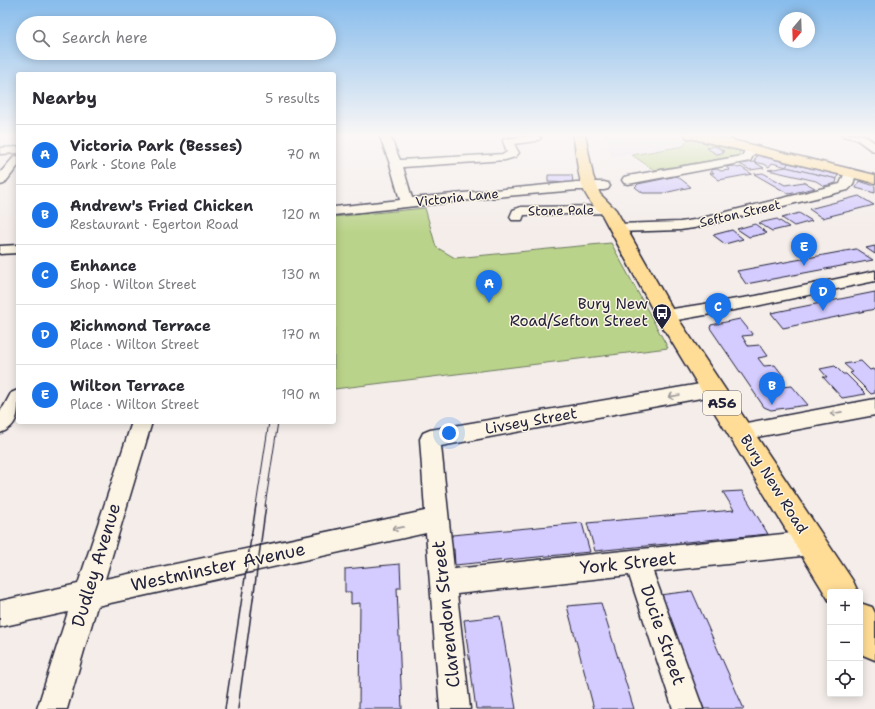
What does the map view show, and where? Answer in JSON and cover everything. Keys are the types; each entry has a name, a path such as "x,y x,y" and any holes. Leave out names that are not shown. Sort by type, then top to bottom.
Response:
{"main road":[{"name":"Bury New Road","path":"585,167 588,186 596,202 613,219 666,316 840,589"},
{"path":"826,167 875,179"},
{"name":"Bury New Road","path":"603,180 613,206 613,219"},
{"path":"863,624 875,643"}],"street":[{"path":"0,181 11,167"},
{"path":"397,167 406,202"},
{"path":"634,177 696,167"},
{"name":"Sefton Street","path":"613,219 680,226 702,222 844,188 847,185 850,173"},
{"name":"Victoria Lane","path":"336,211 506,192 588,186 603,180"},
{"name":"Stone Pale","path":"517,217 518,212 521,211 613,219"},
{"path":"0,250 16,249"},
{"path":"666,316 756,301 875,276"},
{"name":"Livsey Street","path":"436,520 430,439 712,389"},
{"path":"0,425 12,411 16,402"},
{"path":"741,432 875,407"},
{"name":"Dudley Avenue","path":"52,709 141,424"},
{"name":"Westminster Avenue","path":"0,614 87,594 436,520"},
{"name":"Clarendon Street","path":"436,520 444,583 455,709"},
{"name":"York Street","path":"444,583 811,543"},
{"name":"Ducie Street","path":"637,562 688,709"}],"green space":[{"path":"650,167 671,167 654,170"},
{"path":"425,208 436,247 455,258 611,243 668,348 336,389 336,217"}],"building":[{"path":"726,167 741,167 752,174 719,180 710,173 714,173 710,170 730,170"},
{"path":"745,167 764,168 750,170"},
{"path":"786,167 807,167 838,174 837,179"},
{"path":"786,167 837,179 836,183 824,186 816,181 768,170"},
{"path":"763,173 785,185 804,182 815,188 789,194 754,174"},
{"path":"548,175 572,175 573,183 548,182"},
{"path":"677,176 691,187 664,193 643,193 635,187 638,184"},
{"path":"859,181 875,186 875,193 856,188"},
{"path":"859,196 874,205 822,218 809,209"},
{"path":"799,213 812,221 794,226 782,218"},
{"path":"777,219 789,227 772,231 759,223"},
{"path":"755,224 767,233 749,237 737,229"},
{"path":"732,230 743,239 725,244 713,235"},
{"path":"875,246 875,254 866,248"},
{"path":"856,249 873,260 746,284 737,271"},
{"path":"875,292 875,309 783,328 771,313"},
{"path":"740,319 753,335 742,336 748,346 760,345 768,356 758,358 764,366 775,365 784,377 773,378 780,387 792,386 808,405 771,410 764,407 710,328 711,325"},
{"path":"861,361 870,370 873,369 875,372 875,393 871,394 850,373 853,372 844,364"},
{"path":"835,366 843,374 846,374 866,394 842,398 823,377 827,377 820,369"},
{"path":"742,491 768,534 595,551 587,523 734,510 723,492"},
{"path":"582,523 590,552 455,565 454,549 450,549 448,538 452,537 452,535"},
{"path":"400,564 401,588 397,588 402,709 359,709 360,603 351,604 351,592 345,592 345,569"},
{"path":"692,591 744,709 704,709 659,595"},
{"path":"601,603 634,709 594,709 567,606"},
{"path":"500,616 516,709 476,709 464,620"}],"tram line":[{"path":"256,506 269,424"},
{"path":"265,506 278,424"},
{"path":"225,709 256,505"},
{"path":"238,709 266,505"}],"place":[{"name":"Wilton Terrace","path":"804,266"},
{"name":"Victoria Park (Besses)","path":"489,303"},
{"name":"Richmond Terrace","path":"823,311"},
{"name":"Enhance","path":"718,326"},
{"name":"Bury New Road/Sefton Street","path":"662,330"},
{"name":"Andrew's Fried Chicken","path":"772,405"}]}
